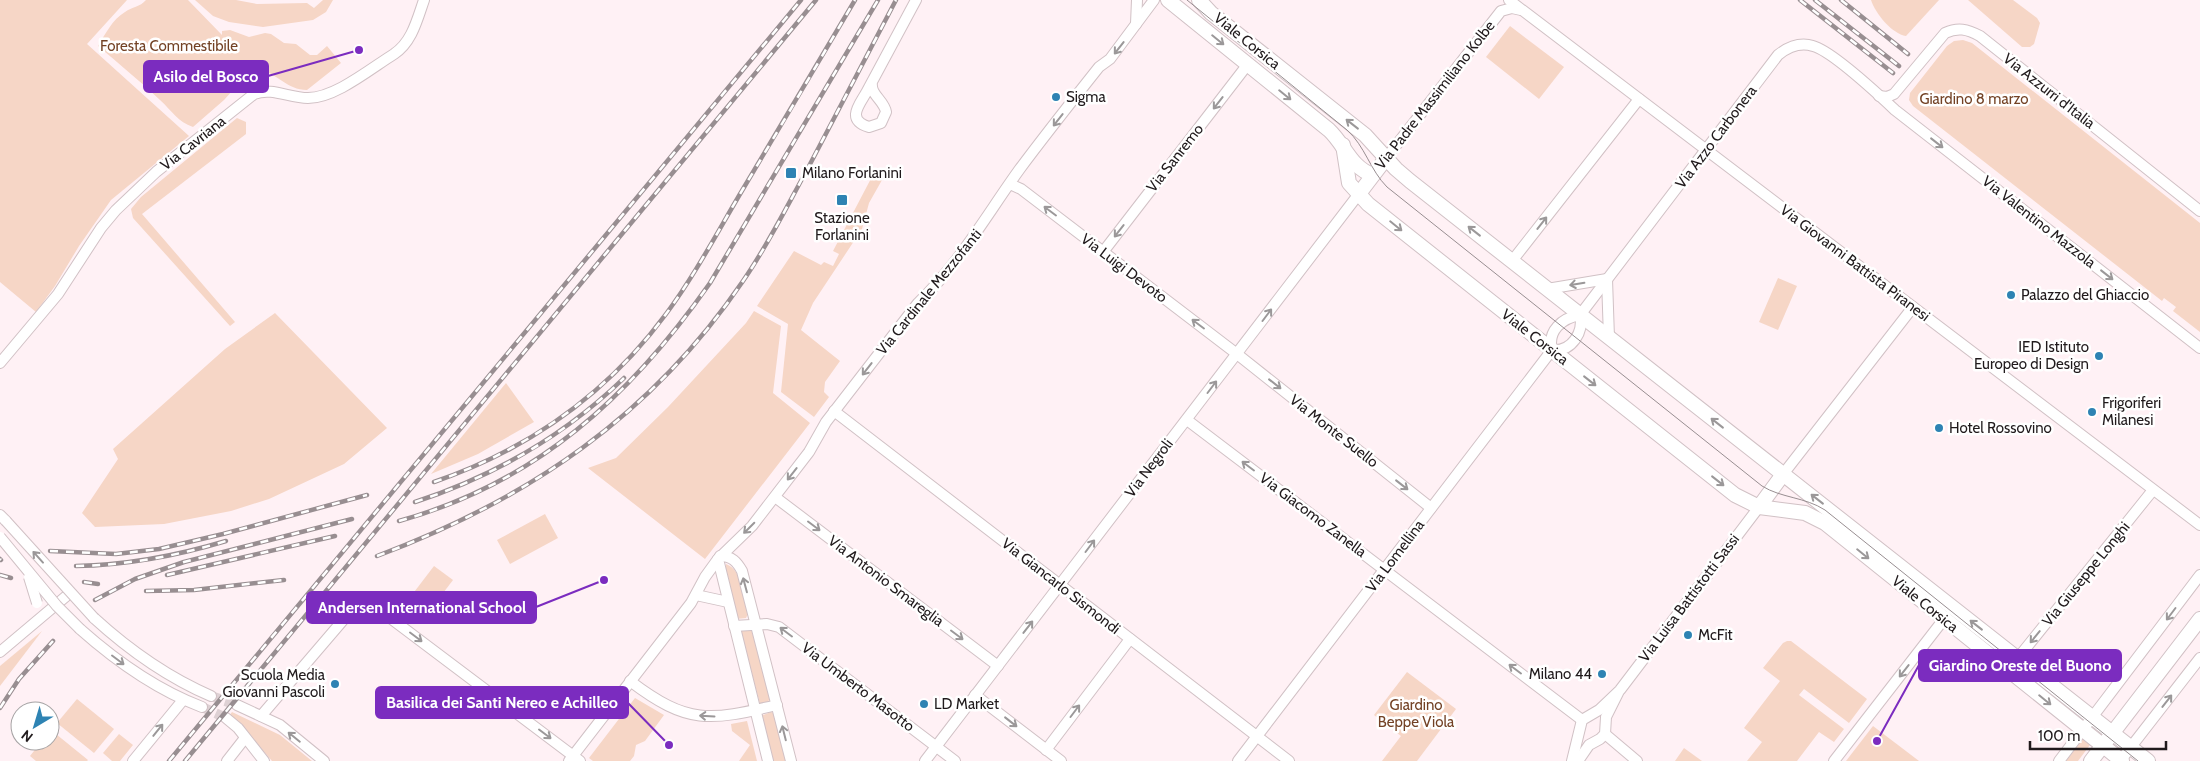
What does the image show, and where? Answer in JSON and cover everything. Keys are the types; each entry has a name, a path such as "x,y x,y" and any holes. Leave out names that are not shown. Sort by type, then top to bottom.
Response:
{"main road":[{"name":"Viale Corsica","path":"1168,0 1329,130 1343,145 1357,166 1374,175"},
{"name":"Viale Corsica","path":"1200,1 1212,13 1365,135 1396,169 1410,181 1760,457 1784,473 2092,717 2113,733 2134,743 2148,761"},
{"name":"Viale Corsica","path":"1343,145 1348,179 1358,195 1735,495 1759,507 1805,513 1818,519 2121,761"},
{"name":"Via Padre Massimiliano Kolbe","path":"1374,175 1387,157"},
{"name":"Via Negroli","path":"1358,195 1374,175"},
{"path":"1759,507 1784,473"},
{"path":"2091,761 2200,619"}],"street":[{"name":"Via Cavriana","path":"0,363 58,294 101,228 135,191 156,172 254,94 268,91 307,98 319,96 335,90 401,50 412,33 424,0"},
{"path":"872,82 916,0"},
{"path":"1136,26 1137,0"},
{"name":"Via Cardinale Mezzofanti","path":"574,759 630,681 696,595 705,577 719,558 750,528 812,449 821,429 834,411 918,303 934,288 964,251 1010,184 1099,67 1110,60 1154,0"},
{"path":"1501,11 1502,0"},
{"name":"Via Giovanni Battista Piranesi","path":"1509,0 2200,525"},
{"name":"Via Padre Massimiliano Kolbe","path":"1387,157 1501,11 1514,8 1524,11"},
{"name":"Via Azzurri d'Italia","path":"1879,96 1891,96 1945,32 1952,29 1968,30 1980,36 2200,210"},
{"name":"Via Azzo Carbonera","path":"1580,314 1776,58 1790,47 1807,44 1815,46 1864,82 1879,96"},
{"name":"Via Sanremo","path":"1103,252 1248,64"},
{"path":"1864,82 1875,89 1885,91 1902,84"},
{"name":"Via Valentino Mazzola","path":"1879,96 2200,348"},
{"path":"1512,261 1640,99"},
{"name":"Via Luigi Devoto","path":"1010,184 1021,189 1237,354"},
{"name":"Via Negroli","path":"925,761 1358,195"},
{"path":"1547,288 1607,280 1609,338"},
{"path":"1784,473 1913,307"},
{"name":"Via Lomellina","path":"1238,761 1552,350 1552,336 1557,326 1566,319 1580,314 1581,328 1575,340 1562,349 1552,350"},
{"name":"Via Monte Suello","path":"1237,354 1431,508"},
{"name":"Via Giancarlo Sismondi","path":"834,411 1289,761"},
{"name":"Via Giacomo Zanella","path":"1187,420 1582,720"},
{"name":"Via Giuseppe Longhi","path":"2018,658 2154,490"},
{"name":"Via Antonio Smareglia","path":"775,496 998,666"},
{"name":"Via Luisa Battistotti Sassi","path":"1582,720 1592,715 1620,690 1759,507"},
{"path":"3,518 94,618 155,667 211,696"},
{"path":"0,537 57,606 80,629 124,664 158,687 202,707"},
{"path":"768,761 728,602 719,558 731,558 738,563 791,761"},
{"path":"25,567 37,603 34,624"},
{"path":"2059,761 2200,575"},
{"path":"0,652 57,606 70,593"},
{"path":"696,595 728,602"},
{"path":"261,716 361,601 369,602 574,759"},
{"path":"1834,761 1944,619"},
{"name":"Via Umberto Masotto","path":"734,626 767,624 779,627 955,761"},
{"path":"1046,750 1130,639"},
{"path":"2121,761 2200,658"},
{"path":"630,681 662,704 687,714 717,716 777,705"},
{"name":"Via Luisa Battistotti Sassi","path":"1605,734 1605,722 1620,690"},
{"path":"975,695 1060,761"},
{"path":"133,761 183,700"},
{"path":"237,705 280,725 324,761"},
{"path":"1592,715 1600,717 1605,722"},
{"path":"226,718 264,761"},
{"path":"1572,761 1582,720"},
{"path":"1579,731 1584,738 1592,742"},
{"path":"1578,761 1592,742 1600,740 1605,734 1637,761"},
{"path":"227,761 245,738"}],"green space":[{"path":"0,0 127,0 87,44 189,136 111,200 36,312 0,282"},
{"name":"Foresta Commestibile","path":"146,0 188,0 222,35 222,31 230,30 249,37 265,33 271,34 284,43 296,44 310,55 317,55 327,46 341,63 307,90 294,87 259,69 251,76 242,80 224,100 193,127 179,119 145,86 98,46 116,19"},
{"path":"195,0 236,0 257,4 307,3 314,8 323,0 333,0 326,12 313,20 263,27 229,22 213,16"},
{"path":"1871,0 1939,0 1906,36 1895,31 1885,22 1876,11"},
{"path":"1968,0 2013,0 2037,18 2040,23 2034,44 2030,47 2022,47"},
{"path":"1510,26 1564,67 1539,99 1486,57"},
{"name":"Giardino 8 marzo","path":"1963,40 1972,43 2200,223 2200,332 2173,311 2176,307 2164,298 2162,301 1913,106 1909,100 1910,93 1947,46 1954,41"},
{"path":"237,118 246,122 246,134 142,214 235,322 230,326 133,218 131,209 141,197"},
{"path":"876,169 882,180 869,203 862,229 813,303 801,330 840,361 825,382 824,392 829,397 814,417 781,392 788,324 757,306 794,251 821,265 824,262 833,266 839,254 833,251"},
{"path":"1778,278 1797,286 1778,330 1759,322"},
{"path":"754,311 781,326 773,393 810,423 705,559 588,468 616,458 668,407 746,323"},
{"path":"275,313 387,428 344,464 269,499 231,511 164,524 95,527 82,513 118,459 113,449 225,349"},
{"path":"506,383 534,422 478,454 431,474"},
{"path":"545,514 558,538 510,564 497,540"},
{"path":"726,564 732,567 739,579 748,614 746,618 736,619 725,569"},
{"path":"434,566 453,580 424,618 405,604"},
{"path":"751,628 770,698 768,702 760,704 740,630"},
{"path":"42,631 0,686 0,666"},
{"path":"1791,641 1867,699 1849,723 1804,689 1799,695 1844,729 1834,742 1819,732 1797,761 1747,761 1762,742 1744,728 1780,681 1763,668 1783,643"},
{"name":"Giardino Beppe Viola","path":"1407,672 1456,709 1417,761 1382,761 1401,736 1374,715"},
{"path":"635,698 664,715 645,741 636,745 634,756 630,761 593,761 589,758"},
{"path":"77,699 114,729 94,753 60,725 60,719"},
{"path":"232,712 280,735 312,761 272,761 248,733 229,716"},
{"path":"771,712 774,713 786,761 772,761 761,716"},
{"path":"747,721 757,761 739,761 750,745 732,731 731,724"},
{"path":"1873,726 1919,761 1846,761"},
{"path":"119,734 133,745 120,761 112,761 103,753"},
{"path":"60,737 88,760 36,761 30,756 34,751 60,751"},
{"path":"2083,739 2090,745 2078,761 2066,761"},
{"path":"1684,748 1702,761 1675,761"}],"tunnel":[{"path":"211,696 237,705"},
{"path":"202,707 226,718"}],"tram line":[{"path":"1187,0 1347,130 1358,143 1387,187 1762,486 1777,493 1809,502 1825,510 2138,761"}],"railway":[{"path":"169,761 801,0"},
{"path":"185,761 816,0"},
{"path":"434,482 501,454 533,436 591,394 618,370 643,343 677,299 697,268 855,0"},
{"path":"399,521 448,505 494,484 537,459 576,430 613,398 647,363 710,283 878,0"},
{"path":"377,556 433,533 485,508 535,480 582,448 627,412 668,373 707,329 761,254 896,0"},
{"path":"1800,0 1893,73"},
{"path":"1815,0 1899,66"},
{"path":"1841,0 1908,54"},
{"path":"415,502 472,480 526,452 577,419 624,378"},
{"path":"50,551 116,554 159,549 223,534 367,495"},
{"path":"95,600 135,579 184,562 352,519"},
{"path":"167,575 335,536"},
{"path":"76,566 115,564 152,559 226,541"},
{"path":"0,575 11,578"},
{"path":"146,591 194,590 284,580"},
{"path":"84,582 98,584"},
{"path":"0,708 19,679 53,641"}],"place":[{"name":"Asilo del Bosco","path":"359,50"},
{"name":"Sigma","path":"1056,97"},
{"name":"Milano Forlanini","path":"791,173"},
{"name":"Stazione Forlanini","path":"842,200"},
{"name":"Palazzo del Ghiaccio","path":"2011,295"},
{"name":"IED Istituto Europeo di Design","path":"2099,356"},
{"name":"Frigoriferi Milanesi","path":"2092,412"},
{"name":"Hotel Rossovino","path":"1939,428"},
{"name":"Andersen International School","path":"604,580"},
{"name":"McFit","path":"1688,635"},
{"name":"Milano 44","path":"1602,674"},
{"name":"Scuola Media Giovanni Pascoli","path":"335,684"},
{"name":"LD Market","path":"924,704"},
{"name":"Giardino Oreste del Buono","path":"1877,741"},
{"name":"Basilica dei Santi Nereo e Achilleo","path":"669,745"}]}
